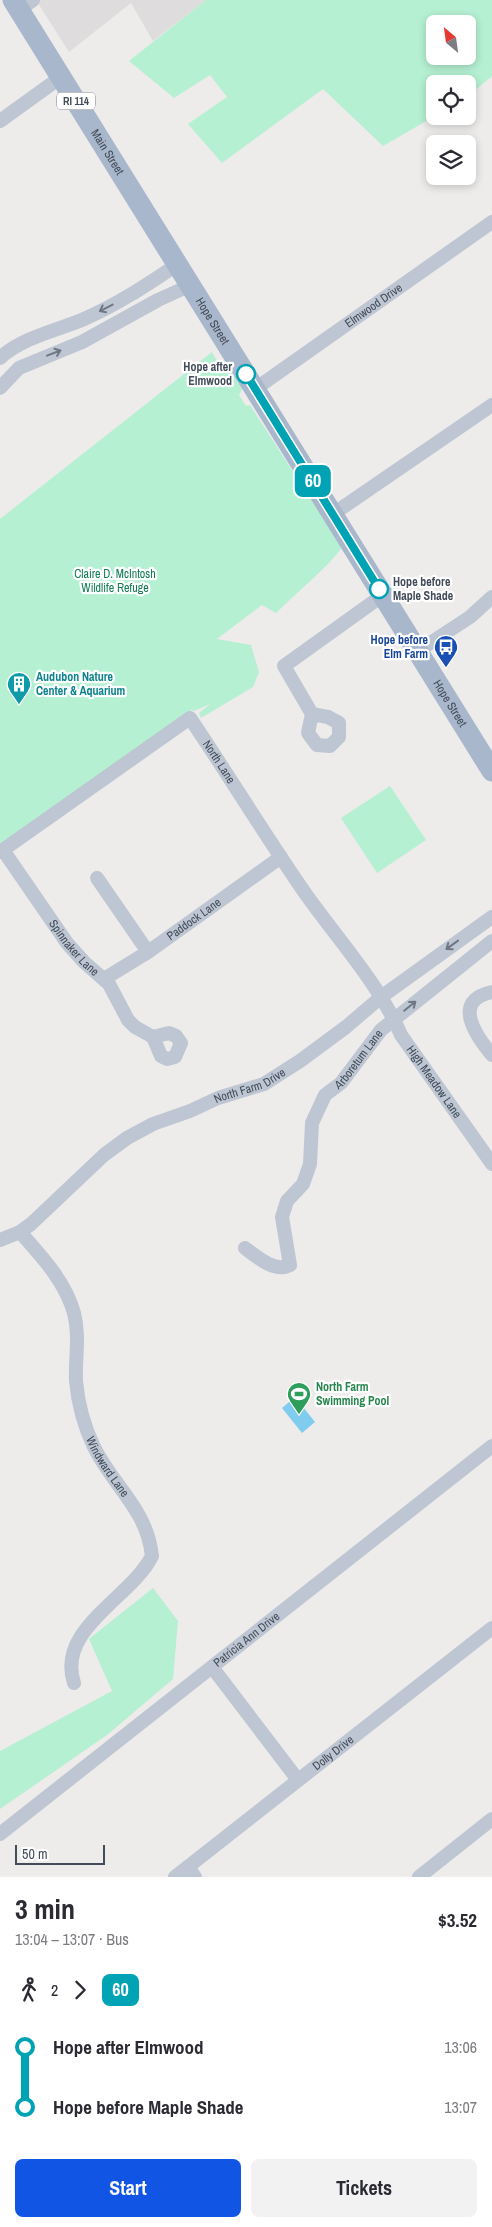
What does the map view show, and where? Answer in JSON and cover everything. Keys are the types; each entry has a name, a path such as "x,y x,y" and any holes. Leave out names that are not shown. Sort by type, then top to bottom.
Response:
{"main road":[{"name":"Main Street","path":"22,3 61,77 139,202"},
{"name":"Hope Street","path":"139,202 492,771"}],"street":[{"path":"0,122 61,77"},
{"name":"Elmwood Drive","path":"255,389 492,222"},
{"path":"0,358 18,346 84,319 132,294 178,264"},
{"path":"0,388 19,368 28,363 82,342 158,300 191,285"},
{"path":"132,294 141,311"},
{"path":"70,324 82,342"},
{"path":"18,346 28,363"},
{"path":"333,514 492,405"},
{"path":"312,714 284,666 383,595"},
{"path":"418,651 470,617 492,597"},
{"name":"North Lane","path":"1,851 190,718 281,857 381,997"},
{"name":"Spinnaker Lane","path":"1,851 67,943 84,962 109,984 132,1025 153,1037"},
{"name":"Paddock Lane","path":"104,979 148,952 281,857"},
{"path":"98,878 148,952"},
{"name":"North Farm Drive","path":"0,1240 20,1232 49,1208 104,1155 127,1138 153,1124 190,1111 218,1098 264,1084 300,1061 346,1027 381,997 492,917"},
{"path":"394,1018 492,941"},
{"path":"492,992 482,994 473,1003 469,1014 476,1034 492,1056"},
{"name":"High Meadow Lane","path":"381,997 401,1034 492,1164"},
{"name":"Arboretum Lane","path":"245,1248 275,1267 285,1268 290,1265 282,1217 287,1201 304,1184 312,1144 312,1123 325,1095 341,1083 381,1030 394,1018"},
{"name":"Windward Lane","path":"20,1232 51,1267 70,1300 77,1337 76,1382 80,1410 94,1447 109,1473 139,1515 152,1556 136,1579 90,1624 79,1639 70,1660 70,1671 74,1683"},
{"name":"Patricia Ann Drive","path":"0,1834 492,1446"},
{"name":"Dolly Drive","path":"175,1877 191,1872 298,1780 492,1628"},
{"path":"212,1667 298,1780"},
{"path":"419,1877 492,1819"}],"shaded area":[{"path":"36,0 206,0 153,41 131,3 69,52"}],"green space":[{"path":"206,0 492,0 492,76 476,89 476,75 426,75 426,121 383,146 323,89 222,163 188,124 227,97 210,75 174,98 129,61"},
{"name":"Claire D. McIntosh Wildlife Refuge","path":"212,352 220,366 236,374 243,387 239,395 246,406 250,405 342,548 319,573 276,613 262,605 217,639 251,645 259,672 253,687 201,718 199,713 210,704 194,711 191,710 0,848 0,519"},
{"path":"390,786 426,840 377,873 341,818"},
{"path":"153,1588 178,1621 173,1679 107,1735 0,1809 0,1751 112,1691 89,1639"}],"water":[{"name":"North Farm Swimming Pool","path":"295,1397 315,1422 302,1433 282,1408"}],"bus line":[{"name":"60","path":"246,374 379,589"}],"place":[{"name":"Hope after Elmwood","path":"246,374"},
{"name":"Hope before Maple Shade","path":"379,589"},
{"name":"Hope before Elm Farm","path":"446,668"},
{"name":"Audubon Nature Center & Aquarium","path":"19,705"},
{"name":"North Farm Swimming Pool","path":"299,1415"}]}
